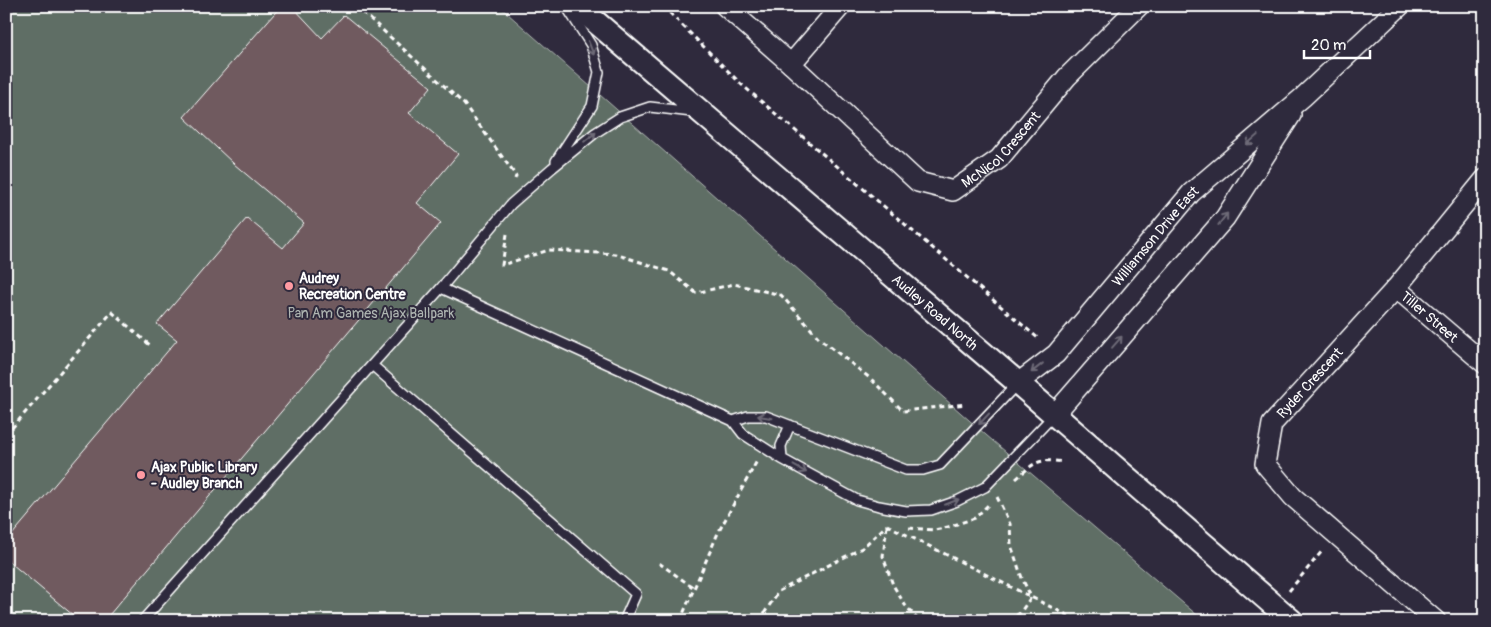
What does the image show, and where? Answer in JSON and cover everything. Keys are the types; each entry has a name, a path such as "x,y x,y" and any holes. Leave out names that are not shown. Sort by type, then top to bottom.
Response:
{"street":[{"name":"Audley Road North","path":"577,6 1018,383 1284,614"},
{"name":"McNicol Crescent","path":"725,6 791,64 918,182 953,190 999,159 1067,77 1139,6"},
{"path":"791,64 841,6"},
{"name":"Williamson Drive East","path":"1018,383 1056,354 1191,193 1303,97 1400,6"},
{"name":"Williamson Drive East","path":"1054,415 1225,218 1303,97"},
{"name":"Ryder Crescent","path":"1436,621 1292,497 1265,464 1272,424 1396,288 1485,179"},
{"name":"Tiller Street","path":"1396,288 1485,364"}],"lane":[{"path":"552,168 592,106 600,72 591,45 567,6"},
{"path":"142,621 442,288 512,204 595,133 620,117 650,107 701,113"},
{"path":"442,288 733,420 744,434 782,459 858,500 879,506 906,511 931,510 985,487 1054,415"},
{"path":"372,365 636,594 624,621"},
{"path":"733,420 748,416 766,416 906,470 923,470 940,465 1018,383"},
{"path":"782,459 781,446 790,424"}],"path":[{"path":"356,6 464,104 516,176 502,266 549,250 615,254 669,271 696,293 734,284 781,295 819,338 871,379 903,411 966,404"},
{"path":"662,6 741,84 1056,354"},
{"path":"6,435 112,312 152,347"},
{"path":"1010,485 1035,463 1050,460 1062,462"},
{"path":"680,621 718,533 756,463 763,466"},
{"path":"759,621 779,592 862,548 887,525 935,530 942,529 975,518 1004,491"},
{"path":"998,497 1010,524 1011,546 1031,598"},
{"path":"878,521 1079,621"},
{"path":"887,525 883,556 893,585 905,605 919,621"},
{"path":"1284,614 1336,534"},
{"path":"659,563 694,588"},
{"path":"1008,621 1020,613 1031,598"}],"green space":[{"name":"Pan Am Games Ajax Ballpark","path":"6,6 499,6 986,435 1204,621 6,621"}],"building":[{"name":"Audrey Recreation Centre","path":"281,6 292,6 322,38 344,15 431,87 409,113 458,154 417,203 441,223 104,621 80,621 6,559 6,542 177,340 157,324 247,218 283,248 304,223 234,164 184,117"}],"place":[{"name":"Audrey Recreation Centre","path":"289,286"},
{"name":"Ajax Public Library - Audley Branch","path":"141,475"}]}
